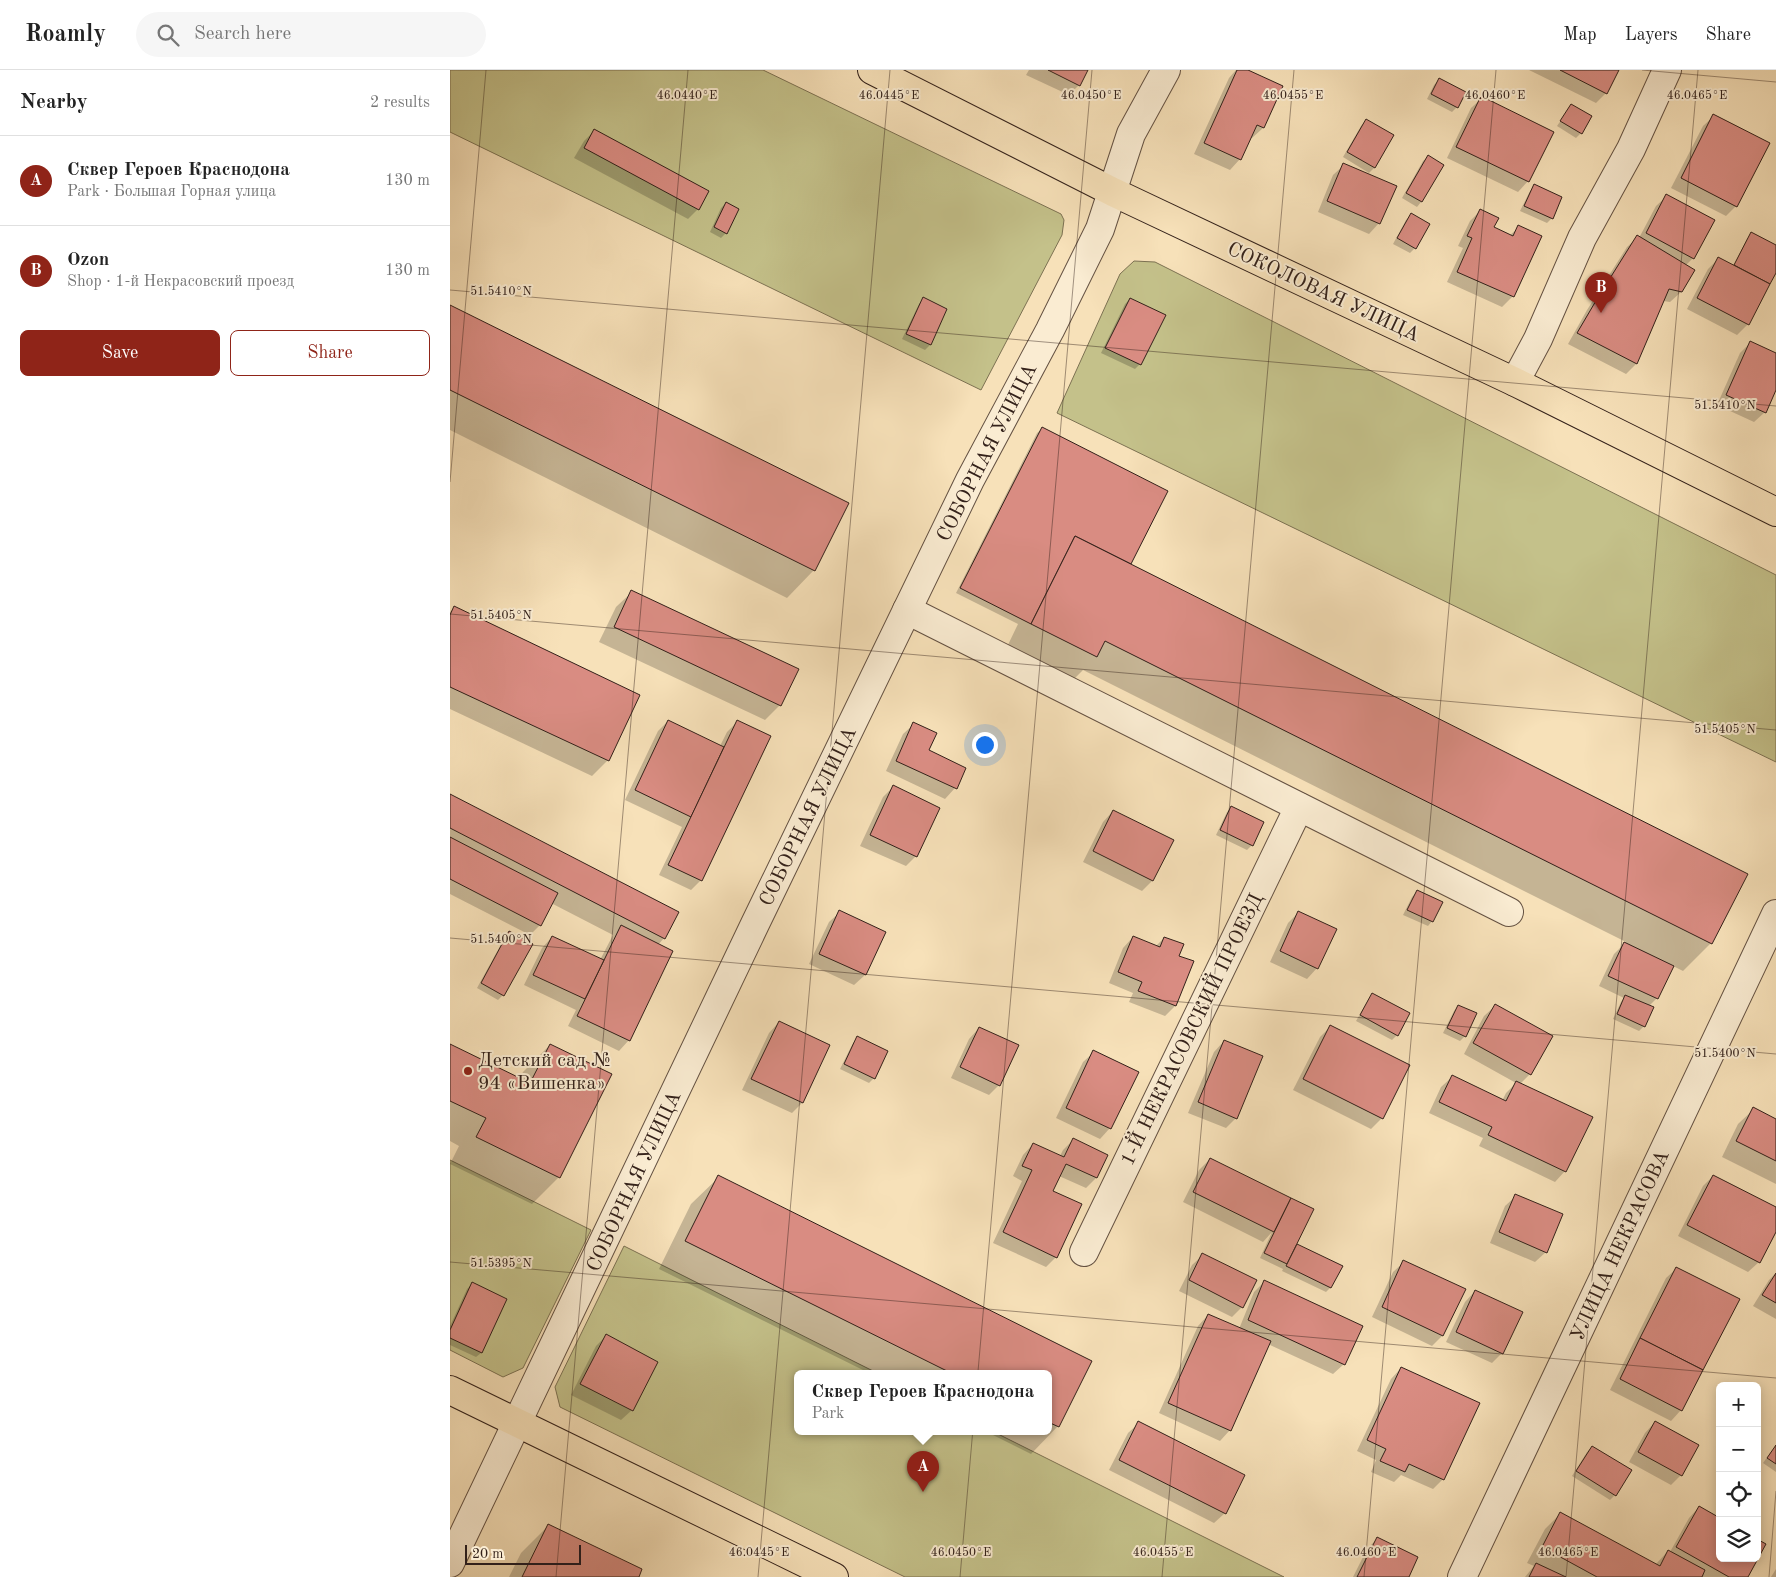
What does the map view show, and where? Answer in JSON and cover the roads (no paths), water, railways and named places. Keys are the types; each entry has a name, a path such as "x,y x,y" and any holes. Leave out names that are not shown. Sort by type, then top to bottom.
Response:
{"main road":[{"name":"СОКОЛОВАЯ УЛИЦА","path":"872,70 1113,192 1516,382 1776,512"},
{"path":"450,1390 834,1577"}],"street":[{"name":"СОБОРНАЯ УЛИЦА","path":"450,1563 750,933 970,480 1050,330 1100,229 1132,134 1166,70"},
{"path":"1516,382 1538,339 1582,238 1631,149 1667,70"},
{"path":"907,610 1509,912"},
{"name":"1-Й НЕКРАСОВСКИЙ ПРОЕЗД","path":"1084,1252 1299,807"},
{"name":"УЛИЦА НЕКРАСОВА","path":"1462,1577 1768,950 1776,914"}],"place":[{"name":"Ozon","path":"1601,313"},
{"name":"Детский сад № 94 «Вишенка»","path":"468,1071"},
{"name":"Сквер Героев Краснодона","path":"923,1492"}]}
